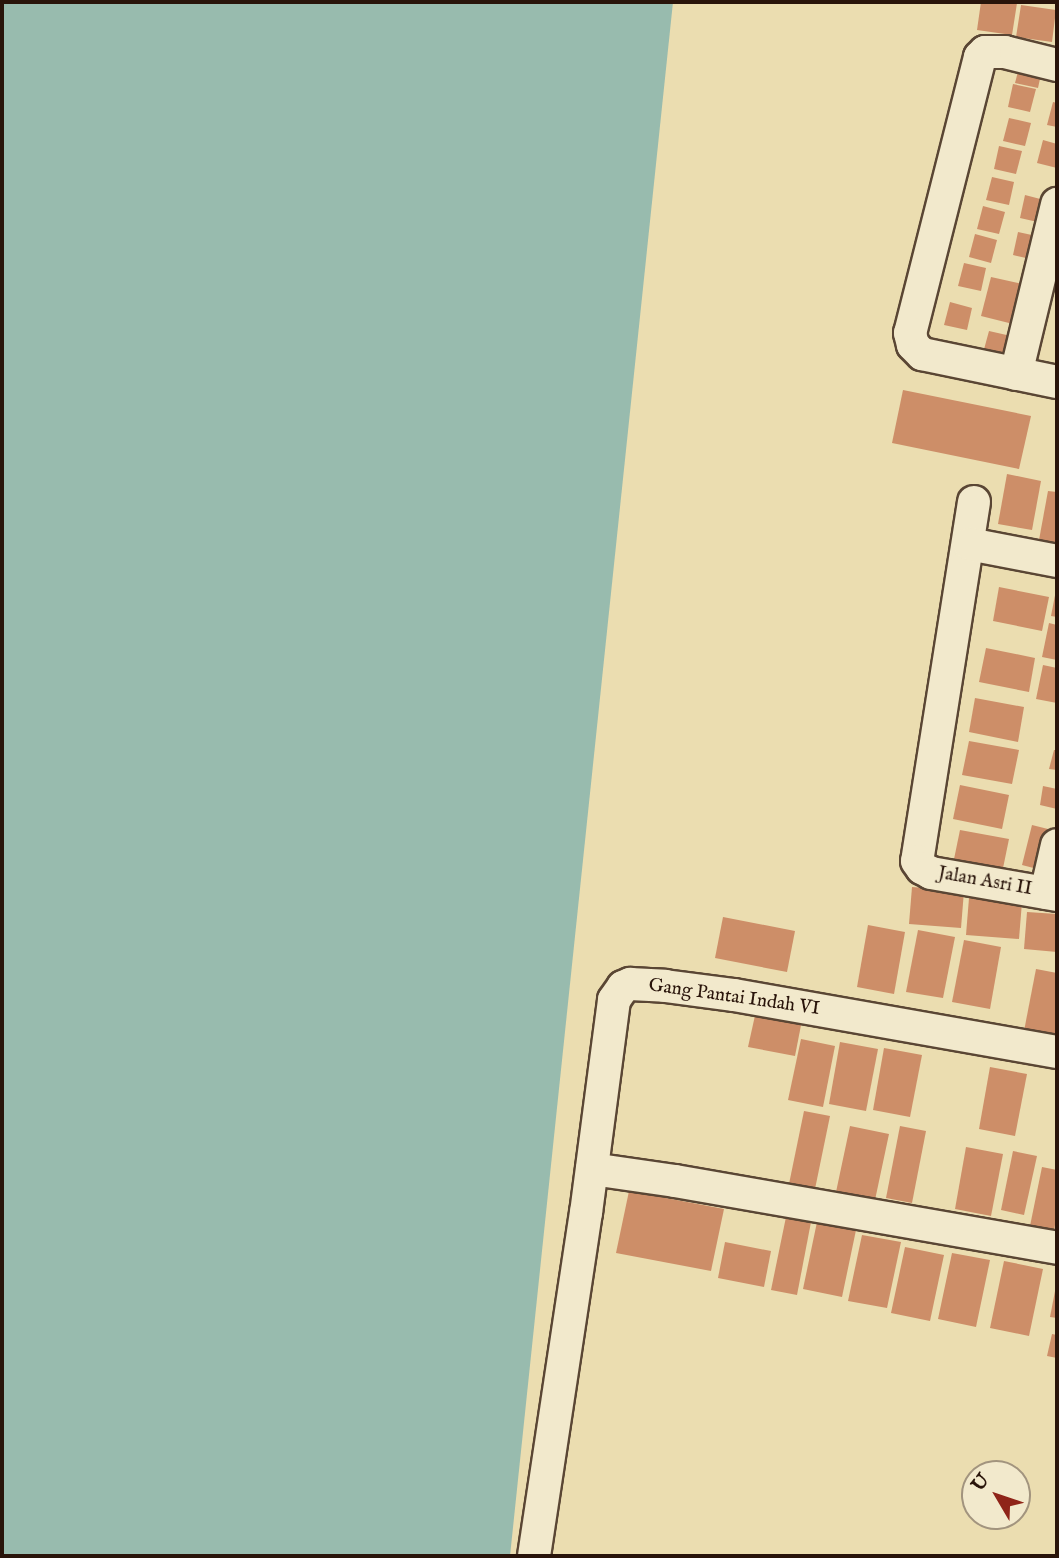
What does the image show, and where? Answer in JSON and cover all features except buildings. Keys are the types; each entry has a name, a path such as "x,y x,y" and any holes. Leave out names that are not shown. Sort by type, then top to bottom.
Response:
{"street":[{"path":"1057,65 1005,52 985,52 980,57 910,333 913,345 922,354 1057,382"},
{"path":"1016,373 1057,204"},
{"path":"974,502 968,544 1057,561"},
{"name":"Jalan Asri II","path":"968,544 917,861 931,873 1052,894"},
{"path":"1052,894 1057,845"},
{"name":"Gang Pantai Indah VI","path":"534,1556 592,1169 614,1000 623,987 630,984 734,995 1057,1052"},
{"path":"592,1169 1057,1248"}],"shaded area":[{"path":"2,2 673,2 510,1556 2,1556"}]}
